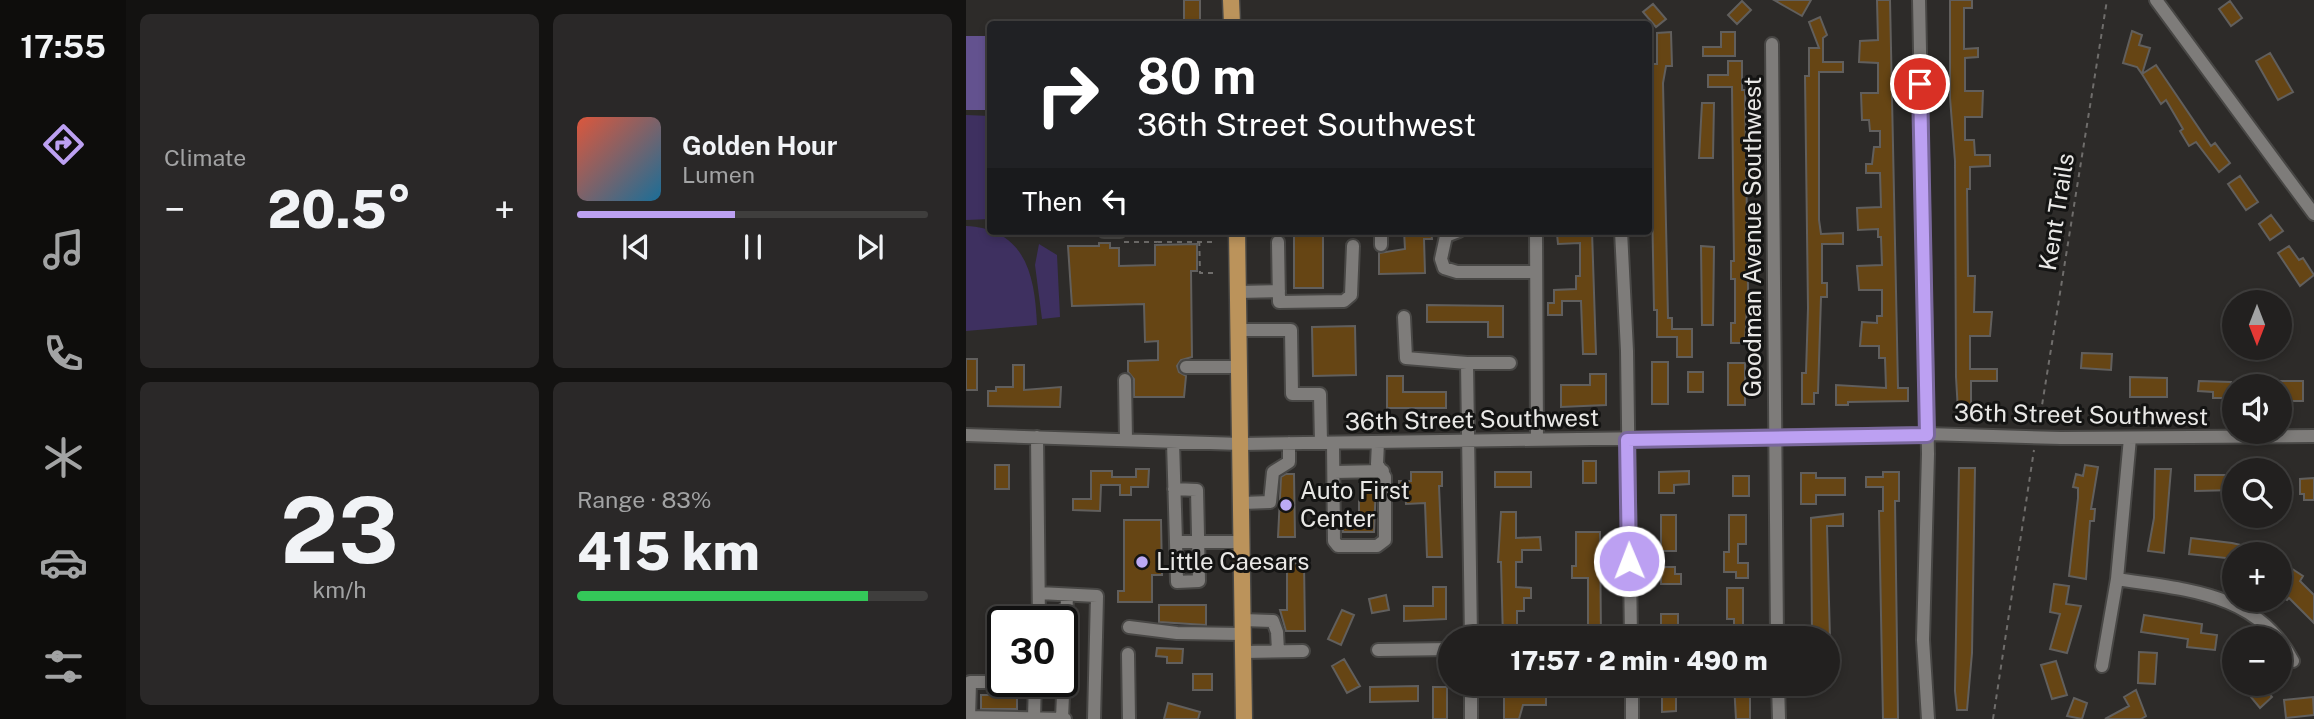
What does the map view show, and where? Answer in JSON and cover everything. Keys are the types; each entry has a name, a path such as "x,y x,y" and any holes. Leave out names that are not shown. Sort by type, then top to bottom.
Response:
{"main road":[{"path":"1231,0 1232,21"},
{"path":"1237,235 1244,719"}],"street":[{"path":"1919,0 1927,435 1923,640 1928,719"},
{"path":"2156,0 2314,214"},
{"name":"Goodman Avenue Southwest","path":"1772,44 1777,299 1777,626"},
{"path":"1381,235 1381,245"},
{"path":"1449,235 1446,236 1441,259 1444,268 1457,272 1536,272"},
{"path":"1536,235 1537,440"},
{"path":"1621,235 1628,351 1631,626"},
{"path":"1278,242 1279,302 1344,301 1351,295 1353,246"},
{"path":"1238,292 1279,291"},
{"path":"1404,317 1406,358 1510,363"},
{"path":"1239,330 1292,330 1292,394 1321,394 1327,443 1334,472 1336,544 1377,546 1385,540 1385,477 1377,464 1378,442"},
{"path":"1467,363 1471,626"},
{"path":"1186,368 1240,368"},
{"path":"1125,380 1126,440"},
{"name":"36th Street Southwest","path":"966,435 1241,444 1775,436 2314,436"},
{"path":"1037,437 1039,606"},
{"path":"2102,666 2117,579 2130,438"},
{"path":"1172,442 1177,582 1199,581 1197,489 1174,489"},
{"path":"1242,503 1270,502 1273,472 1289,462 1289,443"},
{"path":"1334,472 1383,471"},
{"path":"1176,542 1242,542"},
{"path":"2117,579 2209,595 2231,603 2255,615 2274,631 2293,661"},
{"path":"1039,593 1097,596 1094,719"},
{"path":"987,682 970,682 968,718 1063,719 1067,596"},
{"path":"1129,627 1177,633 1243,627 1273,621 1277,632 1278,652"},
{"path":"1378,650 1438,649"},
{"path":"1244,652 1303,651"},
{"path":"1128,654 1129,719"},
{"path":"1471,696 1471,719"},
{"path":"1632,696 1632,719"},
{"path":"1778,696 1779,719"},
{"path":"1034,718 1035,697"}],"path":[{"name":"Kent Trails","path":"2038,430 2107,0"},
{"path":"1158,235 1158,242"},
{"path":"1199,235 1200,272 1215,273"},
{"path":"1211,235 1212,242"},
{"path":"1119,236 1158,242 1216,242"},
{"path":"1993,719 2035,449"}],"shaded area":[{"path":"966,36 987,36 987,110 966,110"},
{"path":"966,115 987,116 987,219 966,220"},
{"path":"966,226 986,229 987,235 1002,236 1023,258 1034,289 1037,325 966,331"},
{"path":"1039,244 1057,255 1060,317 1042,319 1035,265"}],"building":[{"path":"1184,0 1200,0 1200,21 1184,21"},
{"path":"1774,0 1811,0 1802,16"},
{"path":"1877,0 1890,0 1898,388 1908,388 1908,401 1848,402 1848,405 1836,405 1836,385 1886,388 1885,358 1879,358 1879,346 1860,346 1862,322 1877,323 1877,316 1882,316 1882,290 1859,290 1857,266 1882,265 1878,229 1858,230 1857,208 1881,207 1880,173 1866,173 1866,164 1872,164 1874,147 1880,147 1880,131 1870,131 1869,120 1862,120 1861,93 1878,93 1878,63 1859,62 1860,41 1878,40"},
{"path":"1950,0 1972,0 1972,8 1964,8 1964,49 1978,48 1978,57 1965,58 1965,91 1983,91 1982,117 1965,117 1965,140 1974,140 1975,155 1990,155 1990,166 1970,167 1970,189 1967,189 1968,276 1975,276 1974,312 1992,312 1990,336 1970,336 1970,369 1997,369 1997,381 1971,381 1971,411 1958,411 1956,377 1955,161 1950,98"},
{"path":"1742,1 1751,10 1737,24 1728,15"},
{"path":"2230,1 2242,18 2231,26 2219,9"},
{"path":"1653,4 1666,19 1656,27 1643,12"},
{"path":"1820,17 1827,35 1823,38 1823,62 1843,62 1843,72 1819,72 1819,220 1821,234 1843,233 1843,244 1822,244 1822,283 1827,283 1827,297 1821,297 1818,393 1814,393 1814,404 1802,404 1808,308 1805,76 1809,76 1809,48 1819,48 1809,22"},
{"path":"2132,31 2142,35 2139,45 2150,48 2142,74 2137,67 2123,63"},
{"path":"1671,32 1672,66 1666,66 1663,83 1668,318 1672,318 1672,329 1692,329 1692,357 1677,357 1677,337 1657,337 1657,310 1654,310 1652,64 1657,64 1657,33"},
{"path":"1721,32 1735,32 1735,56 1703,56 1703,47 1721,47"},
{"path":"2270,53 2293,92 2278,100 2256,61"},
{"path":"1728,61 1742,61 1742,90 1745,90 1748,289 1745,343 1731,343 1731,323 1735,323 1735,279 1731,279 1731,261 1734,261 1732,87 1708,87 1708,75 1728,75"},
{"path":"2156,65 2211,146 2215,143 2230,163 2219,172 2196,142 2189,146 2180,131 2183,129 2166,100 2161,104 2142,74"},
{"path":"1702,103 1714,103 1713,158 1699,158"},
{"path":"2240,176 2258,202 2246,210 2228,184"},
{"path":"2271,215 2283,231 2270,240 2259,224"},
{"path":"1294,235 1323,235 1323,288 1294,288"},
{"path":"1404,235 1432,235 1432,239 1424,239 1425,273 1379,274 1379,253 1405,249"},
{"path":"1557,235 1592,235 1596,354 1583,354 1581,301 1562,301 1562,315 1548,315 1548,303 1554,303 1554,290 1576,289 1576,276 1580,276 1580,243 1558,244"},
{"path":"1099,243 1110,243 1110,248 1119,248 1119,266 1155,265 1155,245 1197,244 1197,271 1191,271 1192,357 1181,360 1177,366 1179,372 1186,376 1184,397 1134,397 1134,379 1128,372 1128,361 1158,360 1158,341 1145,342 1144,304 1072,306 1068,246 1099,246"},
{"path":"1701,246 1714,247 1713,325 1702,325"},
{"path":"2289,246 2299,260 2303,258 2314,275 2300,286 2278,253"},
{"path":"1427,305 1503,306 1503,337 1488,337 1488,322 1427,322"},
{"path":"1355,326 1356,375 1313,376 1312,327"},
{"path":"2082,353 2112,354 2111,370 2081,368"},
{"path":"966,359 977,359 977,390 966,390"},
{"path":"1652,362 1668,362 1668,404 1652,404"},
{"path":"1728,363 1745,363 1745,405 1728,405"},
{"path":"1013,365 1024,365 1024,390 1061,387 1060,407 988,406 988,391 996,391 996,387 1013,387"},
{"path":"1688,372 1703,372 1703,392 1688,392"},
{"path":"1590,374 1606,374 1606,405 1561,407 1561,385 1590,385"},
{"path":"1387,376 1403,376 1403,392 1446,392 1446,408 1387,408"},
{"path":"2130,377 2167,378 2167,397 2130,397"},
{"path":"2199,381 2222,382 2222,398 2213,398 2213,392 2198,391"},
{"path":"2292,381 2303,381 2303,401 2292,401"},
{"path":"1583,461 1596,461 1596,483 1583,483"},
{"path":"995,465 1009,465 1009,489 995,489"},
{"path":"2085,465 2098,467 2091,509 2095,509 2094,521 2090,521 2086,579 2069,576 2078,498 2078,488 2073,487 2076,474 2083,476"},
{"path":"1959,468 1975,468 1972,653 1967,710 1957,710 1955,691"},
{"path":"1136,469 1149,469 1148,487 1131,487 1131,495 1120,495 1120,485 1101,485 1100,511 1073,510 1073,499 1091,499 1091,471 1112,471 1112,477 1136,477"},
{"path":"2155,469 2171,469 2164,553 2148,551 2154,518"},
{"path":"1689,471 1689,484 1674,485 1674,493 1659,493 1659,472"},
{"path":"1411,472 1442,472 1442,486 1439,486 1442,557 1427,557 1425,503 1406,504 1405,491 1399,491 1399,481 1411,481"},
{"path":"1495,472 1531,472 1531,487 1495,487"},
{"path":"1883,472 1899,472 1899,501 1895,501 1898,719 1883,719 1879,511 1883,511 1883,487 1866,487 1866,477 1883,477"},
{"path":"1801,473 1816,473 1816,478 1845,478 1845,495 1816,495 1816,504 1801,504"},
{"name":"Auto First Center","path":"1294,474 1295,537 1278,537 1281,477"},
{"path":"2195,475 2222,475 2222,490 2195,491"},
{"path":"1733,476 1749,476 1749,496 1733,496"},
{"path":"2314,478 2314,500 2304,500 2304,494 2300,494 2300,479"},
{"path":"1359,484 1376,484 1374,532 1343,532 1342,513 1359,513"},
{"path":"1501,512 1516,512 1516,538 1540,537 1541,550 1522,550 1522,562 1516,562 1516,587 1531,588 1531,598 1524,598 1524,611 1517,611 1517,626 1503,626 1501,562 1498,562"},
{"path":"1843,514 1843,526 1827,526 1830,626 1812,626 1811,518"},
{"path":"1661,515 1676,515 1676,551 1661,551"},
{"path":"1729,515 1746,515 1746,544 1738,544 1738,563 1748,563 1748,578 1736,578 1736,572 1724,572 1724,552 1729,552"},
{"path":"1124,520 1161,520 1162,575 1152,575 1152,602 1118,602 1118,591 1124,591"},
{"path":"1576,532 1600,532 1601,626 1588,626 1588,578 1572,578 1572,566 1576,566"},
{"path":"2191,538 2224,542 2222,558 2189,554"},
{"path":"1304,563 1305,631 1286,631 1280,610 1287,610 1287,564"},
{"path":"1661,567 1675,567 1675,574 1681,574 1681,584 1661,584"},
{"path":"2292,569 2303,576 2300,581 2314,595 2314,623 2292,601"},
{"path":"2054,584 2069,586 2066,604 2081,606 2067,653 2050,649 2060,614 2050,612"},
{"path":"1433,587 1446,587 1446,619 1404,621 1404,606 1433,606"},
{"path":"1727,588 1743,588 1743,626 1734,626 1734,619 1727,619"},
{"path":"1386,595 1389,610 1372,613 1369,599"},
{"path":"1159,605 1206,605 1206,625 1159,622"},
{"path":"1342,610 1354,615 1341,645 1328,639"},
{"path":"1661,614 1678,614 1678,626 1661,626"},
{"path":"2144,615 2202,624 2201,633 2217,635 2215,650 2187,647 2188,639 2141,632"},
{"path":"1157,648 1183,649 1182,663 1167,663 1167,657 1156,656"},
{"path":"2139,652 2157,653 2155,684 2138,683"},
{"path":"1344,659 1360,686 1347,693 1332,666"},
{"path":"2056,661 2067,695 2052,699 2041,665"},
{"path":"1193,674 1212,674 1212,690 1193,690"},
{"path":"1418,686 1418,701 1370,702 1370,687"},
{"path":"1433,687 1438,687 1438,696 1447,696 1447,719 1433,719"},
{"path":"2136,690 2146,716 2141,719 2105,719 2129,706 2124,697"},
{"path":"981,695 1017,697 1017,709 981,709"},
{"path":"1504,696 1546,696 1546,705 1523,705 1519,719 1504,719"},
{"path":"1662,696 1676,696 1676,711 1662,712"},
{"path":"1735,696 1750,696 1750,719 1736,719"},
{"path":"2250,696 2271,696 2272,697 2260,708"},
{"path":"2313,697 2314,715 2286,718 2284,700"},
{"path":"2074,698 2087,703 2082,719 2067,716"},
{"path":"1168,703 1200,712 1198,719 1164,719"}],"place":[{"name":"Auto First Center","path":"1286,505"},
{"name":"Little Caesars","path":"1142,562"}],"route":[{"path":"1629,561 1627,440 1927,435 1920,84"}]}
